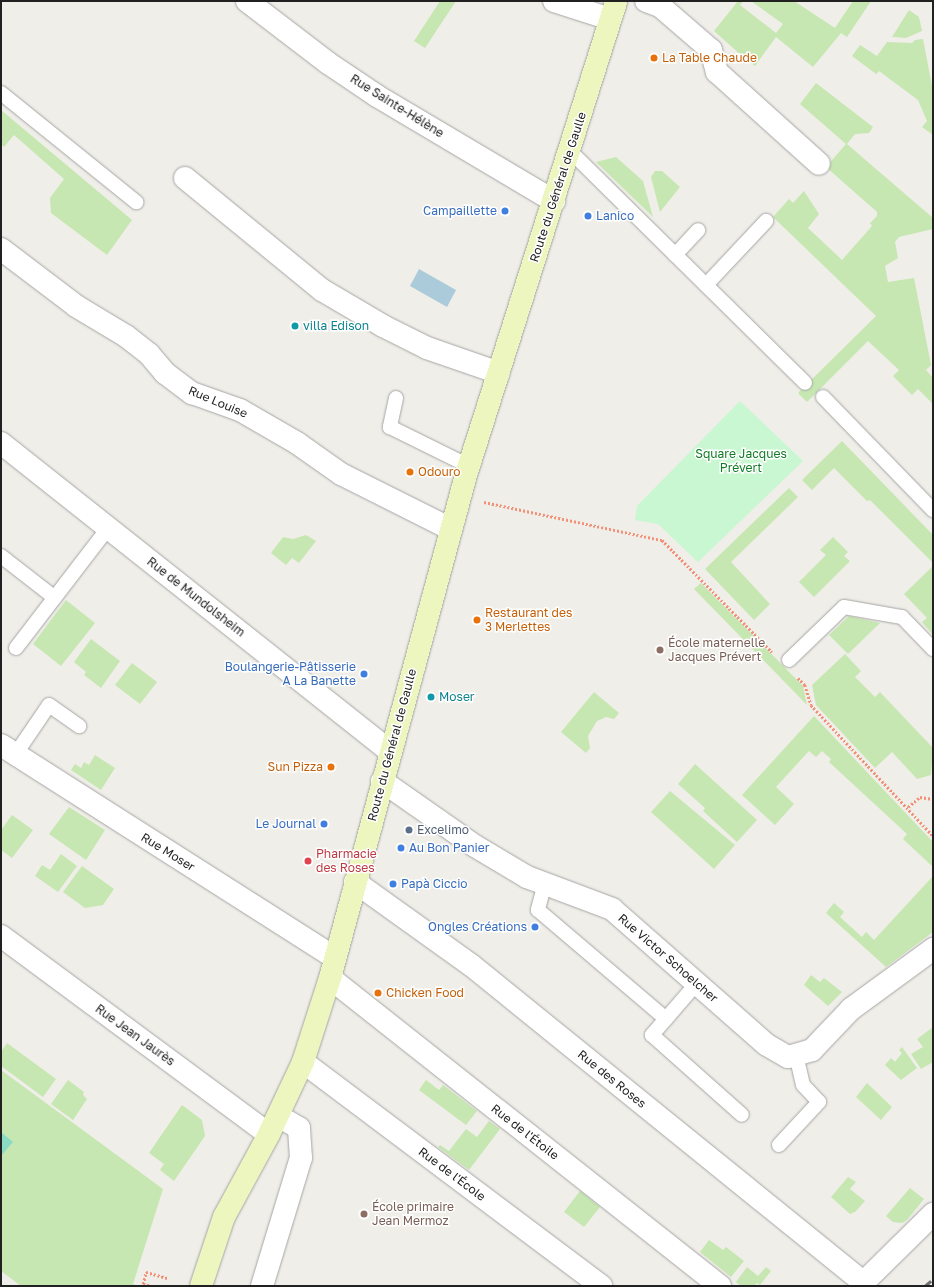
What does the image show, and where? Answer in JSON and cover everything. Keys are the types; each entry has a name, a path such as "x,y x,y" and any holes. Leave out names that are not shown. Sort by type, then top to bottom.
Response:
{"main road":[{"name":"Route du Général de Gaulle","path":"201,1286 224,1217 274,1125 303,1062 332,968 469,466 570,151 613,10"}],"street":[{"name":"Rue Sainte-Hélène","path":"247,1 328,63 377,96 554,201"},
{"path":"554,1 613,10"},
{"path":"646,1 660,6 712,50 717,72 819,164"},
{"path":"185,178 322,290 383,326 426,348 499,373"},
{"name":"Rue Louise","path":"1,250 76,306 126,336 149,354 165,373 192,393 240,410 297,443 341,474 451,529"},
{"name":"Rue de Mundolsheim","path":"1,443 390,751"},
{"name":"Rue Moser","path":"8,750 332,968"},
{"name":"Rue Victor Schoelcher","path":"382,781 475,846 527,877 612,909 767,1045 788,1057 796,1055"},
{"name":"Rue des Roses","path":"355,882 471,965 862,1284"},
{"name":"Rue Jean Jaurès","path":"1,936 274,1125"},
{"path":"796,1055 812,1050 851,1009 933,949"},
{"name":"Rue de l'Étoile","path":"332,968 720,1286"},
{"name":"Rue de l'École","path":"303,1062 601,1286"},
{"path":"262,1286 301,1158 299,1128 274,1125"},
{"path":"862,1284 933,1214"}],"lane":[{"path":"1,93 136,202"},
{"path":"570,151 805,383"},
{"path":"706,285 766,221"},
{"path":"675,255 698,230"},
{"path":"823,397 933,510"},
{"path":"396,398 390,427 469,466"},
{"path":"16,648 108,528"},
{"path":"1,556 55,598"},
{"path":"789,660 844,607 902,617 933,649"},
{"path":"8,750 49,705 79,726"},
{"path":"545,883 538,910 666,1019"},
{"path":"697,983 652,1035 742,1114"},
{"path":"779,1145 819,1102 803,1085 796,1055"}],"path":[{"path":"460,497 662,540 773,653"},
{"path":"795,675 805,685 811,705 908,807 933,836"},
{"path":"908,807 920,797 933,800"},
{"path":"149,1286 142,1284 146,1272 167,1278"}],"green space":[{"path":"440,1 456,1 425,48 414,41"},
{"path":"738,1 743,1 740,5 776,33 783,24 751,1 794,1 835,28 853,1 871,1 847,37 841,33 813,67 776,37 755,66 741,55 714,31"},
{"path":"909,10 919,17 922,31 906,38 892,37"},
{"path":"923,39 933,91 933,135 922,127 927,121 918,100 879,71 876,74 852,56 860,45 877,56 887,42 912,43 915,40"},
{"path":"816,83 873,127 869,133 855,134 847,144 933,218 933,229 899,237 895,242 898,258 885,266 888,282 914,278 931,365 926,370 933,378 933,404 918,389 912,395 893,376 899,370 868,341 807,402 798,393 876,316 773,217 789,199 793,203 804,191 819,214 808,228 842,260 872,226 870,223 877,216 877,212 826,167 846,144 800,104"},
{"path":"1,110 132,220 107,255 51,213 50,198 64,179 14,135 4,147 1,144"},
{"path":"616,157 643,181 653,217 596,162"},
{"path":"655,171 662,171 680,187 660,212 651,177"},
{"name":"Square Jacques Prévert","path":"740,401 803,461 698,562 658,524 635,520 637,506"},
{"path":"842,441 933,535 933,563 870,500 867,501 834,468 812,490 802,480"},
{"path":"789,488 798,497 731,562 770,604 754,620 705,569"},
{"path":"306,535 316,541 299,563 292,558 286,565 271,553 283,537 293,539"},
{"path":"833,537 848,552 844,556 850,561 814,597 799,582 826,555 820,550"},
{"path":"933,566 933,635 922,622 927,618 904,594"},
{"path":"701,583 803,686 807,705 694,589"},
{"path":"66,600 95,623 61,666 33,644"},
{"path":"849,616 880,623 848,654 829,635"},
{"path":"91,639 120,661 101,688 84,675 86,672 74,662"},
{"path":"845,654 861,671 855,677 875,697 880,692 933,748 931,775 917,779 892,752 875,768 816,705 812,685"},
{"path":"132,663 157,682 140,704 115,685"},
{"path":"594,692 619,713 614,719 606,717 597,721 588,736 590,748 586,753 561,732"},
{"path":"814,716 933,842 933,867 903,839 907,834 829,762 831,759 822,751 816,757 809,751 776,787 794,804 775,825 742,795"},
{"path":"95,755 115,768 101,790 71,770 75,764 81,768 84,762 89,765"},
{"path":"695,764 757,820 737,842 703,811 705,808 678,784"},
{"path":"670,791 735,845 714,869 651,812"},
{"path":"69,807 105,830 86,860 49,834"},
{"path":"12,815 33,830 12,858 1,850 1,830"},
{"path":"61,854 77,866 58,892 35,876 42,865 50,870"},
{"path":"82,866 114,889 103,905 85,908 63,892"},
{"path":"933,876 933,932 886,967 826,913 834,903 844,912 840,917 862,937 866,932 874,940"},
{"path":"811,975 820,982 824,978 842,992 828,1006 804,985"},
{"path":"933,1027 933,1062 921,1069 911,1054 923,1047 917,1039"},
{"path":"7,1043 56,1079 43,1097 1,1066 1,1052"},
{"path":"902,1047 917,1068 901,1080 885,1065 891,1058 895,1062 902,1053 899,1050"},
{"path":"1,1070 163,1189 133,1284 139,1286 21,1286 1,1271"},
{"path":"68,1080 84,1092 83,1095 87,1099 73,1120 51,1104"},
{"path":"426,1080 439,1090 443,1085 477,1111 466,1125 419,1090"},
{"path":"867,1083 892,1107 881,1120 856,1097"},
{"path":"182,1105 202,1120 205,1136 174,1181 160,1170 164,1164 149,1153"},
{"path":"489,1121 500,1129 469,1170 438,1147 440,1145 449,1151 466,1129 477,1137"},
{"path":"1,1132 13,1142 1,1156"},
{"path":"848,1177 856,1182 850,1189 865,1201 855,1212 850,1214 831,1197"},
{"path":"910,1188 924,1199 907,1220 902,1223 893,1222 886,1216"},
{"path":"580,1191 600,1207 584,1227 564,1212"},
{"path":"709,1240 723,1250 726,1247 744,1261 731,1277 700,1252"},
{"path":"747,1267 758,1276 766,1267 771,1271 760,1285 757,1283 754,1286 741,1286 736,1282"}],"water":[{"path":"419,269 456,290 447,307 410,286"}],"railway":[{"path":"925,1286 933,1279"}],"place":[{"name":"La Table Chaude","path":"654,58"},
{"name":"Campaillette","path":"505,211"},
{"name":"Lanico","path":"588,216"},
{"name":"villa Edison","path":"295,326"},
{"name":"Odouro","path":"410,472"},
{"name":"Restaurant des 3 Merlettes","path":"477,620"},
{"name":"École maternelle Jacques Prévert","path":"660,650"},
{"name":"Boulangerie-Pâtisserie A La Banette","path":"364,674"},
{"name":"Moser","path":"431,697"},
{"name":"Sun Pizza","path":"331,767"},
{"name":"Le Journal","path":"324,824"},
{"name":"Excelimo","path":"409,830"},
{"name":"Au Bon Panier","path":"401,848"},
{"name":"Pharmacie des Roses","path":"308,861"},
{"name":"Papà Ciccio","path":"393,884"},
{"name":"Ongles Créations","path":"535,927"},
{"name":"Chicken Food","path":"378,993"},
{"name":"École primaire Jean Mermoz","path":"364,1214"}]}
